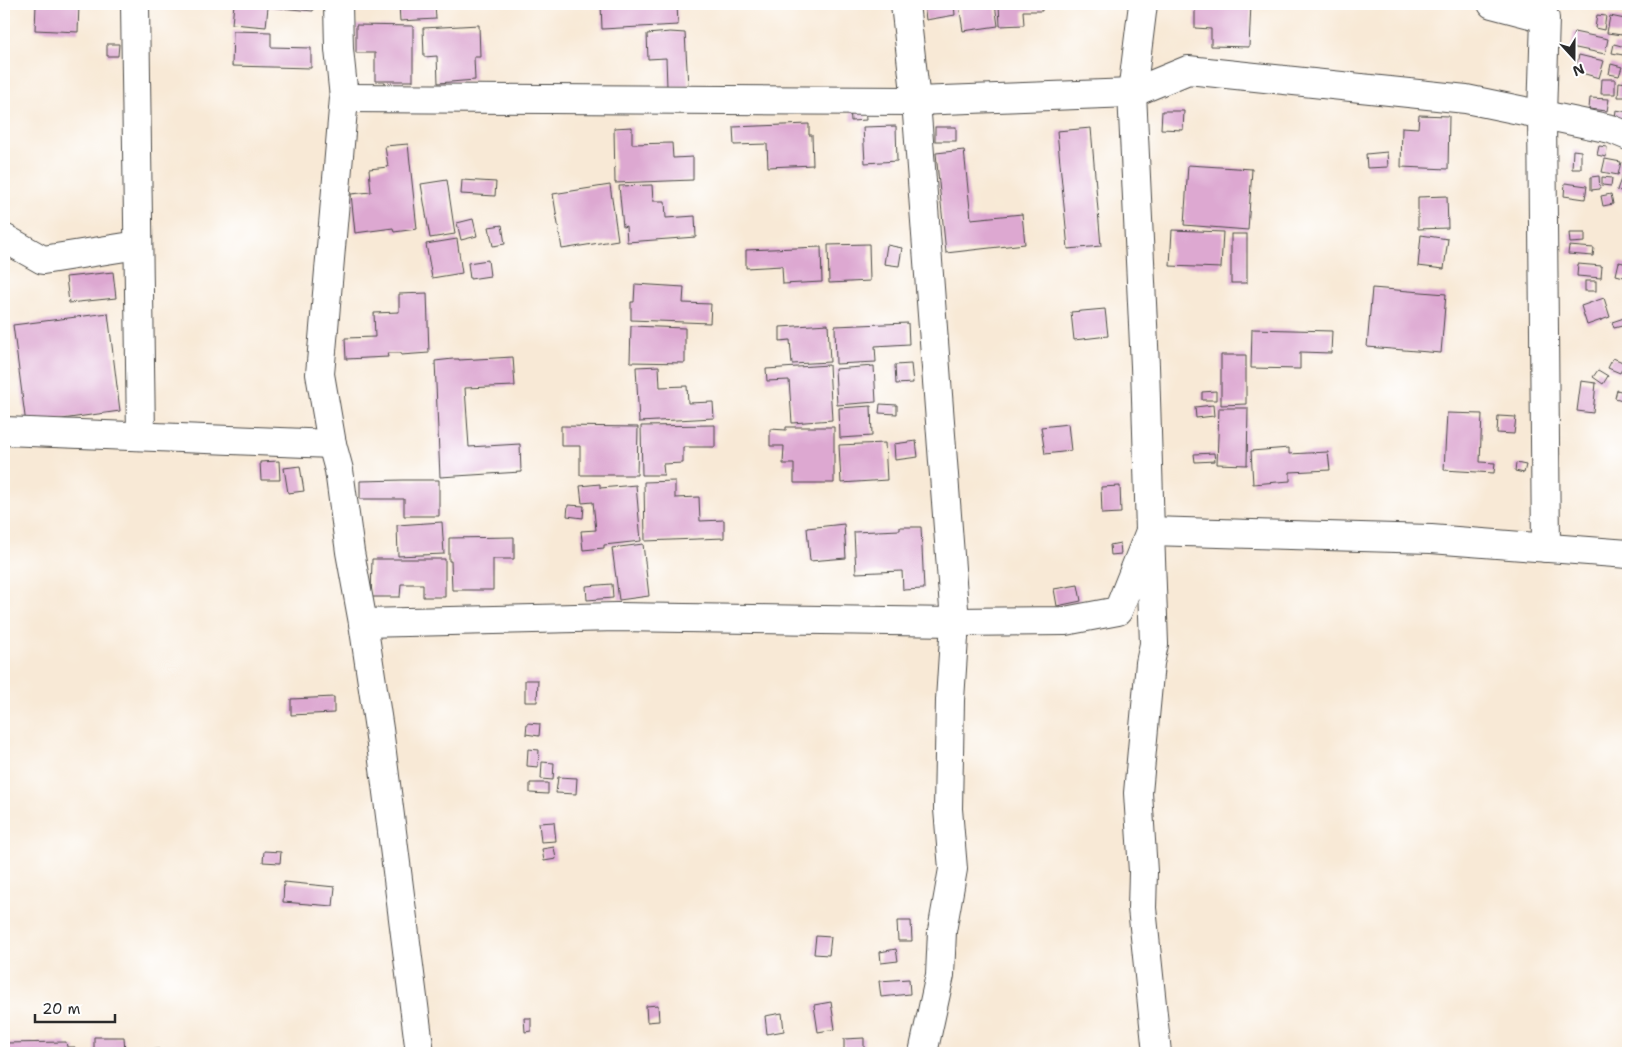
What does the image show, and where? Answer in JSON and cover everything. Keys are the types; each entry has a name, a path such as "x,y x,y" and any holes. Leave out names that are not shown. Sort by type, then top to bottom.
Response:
{"street":[{"path":"135,4 141,436"},
{"path":"338,4 339,49 344,98 320,374 332,444 339,470 350,552 363,623 420,1053"},
{"path":"905,4 916,100 955,622 950,700 948,809 953,869 942,931 940,975 923,1053"},
{"path":"1143,4 1132,93 1145,366 1154,644 1150,662 1138,793 1143,872 1142,908 1157,1053"},
{"path":"1492,4 1545,18 1542,114 1546,548"},
{"path":"344,98 916,100 1132,93 1188,70 1466,99 1611,129 1628,136"},
{"path":"4,238 43,260 138,245"},
{"path":"4,431 332,444"},
{"path":"1150,531 1431,539 1628,554"},
{"path":"363,623 617,617 955,622 1065,621 1118,610 1150,531"}],"building":[{"path":"36,4 79,4 78,32 35,30"},
{"path":"234,4 314,4 313,11 268,7 266,27 232,24"},
{"path":"399,4 435,4 436,19 400,21"},
{"path":"601,4 677,4 678,25 602,29"},
{"path":"924,4 954,4 955,15 926,20"},
{"path":"959,4 995,4 998,26 963,31"},
{"path":"999,4 1042,4 1042,11 1023,11 1024,25 1000,26"},
{"path":"1180,4 1251,4 1249,47 1211,46 1211,29 1195,28 1195,8 1180,8"},
{"path":"1597,15 1606,16 1604,30 1595,28"},
{"path":"1610,16 1625,19 1622,35 1607,33"},
{"path":"356,25 413,26 413,81 375,81 375,53 356,53"},
{"path":"479,25 480,57 474,57 475,80 438,83 437,56 424,57 423,28"},
{"path":"233,31 271,32 271,47 311,48 311,68 232,66"},
{"path":"1574,32 1608,39 1605,54 1571,47"},
{"path":"685,33 688,86 667,87 666,58 648,59 647,34"},
{"path":"107,44 119,44 118,56 107,56"},
{"path":"1614,44 1625,47 1623,55 1612,53"},
{"path":"1579,55 1604,61 1599,78 1575,71"},
{"path":"1611,64 1622,67 1619,76 1609,74"},
{"path":"1602,79 1615,79 1615,94 1601,94"},
{"path":"1619,82 1628,83 1628,97 1618,97"},
{"path":"1590,98 1609,99 1607,111 1589,109"},
{"path":"850,108 865,108 866,120 851,121"},
{"path":"1616,110 1628,112 1628,120 1615,118"},
{"path":"1162,111 1184,111 1183,130 1161,129"},
{"path":"1419,115 1449,116 1448,169 1401,167 1402,127 1418,128"},
{"path":"809,124 809,135 812,135 813,165 768,167 767,144 734,145 733,127"},
{"path":"896,126 897,161 865,163 863,127"},
{"path":"632,127 632,144 672,143 673,158 693,157 693,180 615,183 614,128"},
{"path":"935,127 956,127 956,141 935,141"},
{"path":"1091,128 1101,246 1068,249 1057,131"},
{"path":"408,144 417,229 394,232 393,228 355,233 351,194 371,192 369,169 388,167 385,146"},
{"path":"1599,146 1607,147 1606,157 1597,155"},
{"path":"964,150 971,219 1022,214 1025,244 946,253 936,153"},
{"path":"1573,150 1581,151 1581,169 1572,169"},
{"path":"1387,152 1388,167 1367,168 1366,154"},
{"path":"1605,159 1621,162 1618,175 1602,172"},
{"path":"1188,165 1252,169 1248,230 1184,225"},
{"path":"1599,176 1600,189 1591,190 1591,177"},
{"path":"1622,176 1628,178 1628,193 1617,190"},
{"path":"1602,177 1612,178 1611,186 1602,185"},
{"path":"447,180 455,234 430,238 421,184"},
{"path":"462,180 496,182 495,196 461,194"},
{"path":"1565,183 1587,186 1585,199 1564,196"},
{"path":"610,185 618,240 562,249 553,194"},
{"path":"652,185 653,201 665,201 666,218 695,216 696,237 627,242 626,226 623,227 619,186"},
{"path":"1611,194 1613,204 1603,206 1601,196"},
{"path":"1447,196 1448,228 1418,229 1418,197"},
{"path":"473,219 477,236 461,240 457,223"},
{"path":"502,225 505,244 493,246 489,227"},
{"path":"1172,230 1223,232 1221,268 1170,266"},
{"path":"1569,233 1585,233 1585,242 1570,243"},
{"path":"1231,234 1247,234 1247,283 1231,283"},
{"path":"1421,235 1448,239 1444,269 1418,266"},
{"path":"457,239 462,273 432,278 426,244"},
{"path":"869,244 870,281 829,283 828,245"},
{"path":"887,245 902,248 899,266 884,264"},
{"path":"1569,246 1594,248 1593,256 1568,254"},
{"path":"821,247 822,282 783,284 782,266 746,268 746,250"},
{"path":"488,260 490,276 470,279 468,263"},
{"path":"1619,262 1628,264 1628,278 1616,275"},
{"path":"1578,264 1602,266 1601,278 1577,276"},
{"path":"113,272 116,298 69,303 66,277"},
{"path":"1585,281 1596,281 1596,291 1585,291"},
{"path":"635,284 684,287 683,303 711,304 710,323 631,320 631,302 634,302"},
{"path":"1372,288 1446,294 1441,353 1367,347"},
{"path":"427,293 429,353 401,355 401,353 387,353 388,357 346,359 345,338 375,337 374,313 399,312 399,294"},
{"path":"1604,298 1610,317 1587,325 1581,306"},
{"path":"1105,309 1108,336 1074,340 1071,312"},
{"path":"108,313 120,411 26,424 13,325"},
{"path":"1624,318 1626,325 1614,328 1612,322"},
{"path":"908,323 909,344 875,346 876,362 836,364 835,326"},
{"path":"828,324 830,362 792,364 790,340 780,341 780,327"},
{"path":"631,326 685,328 685,363 630,362"},
{"path":"1252,329 1332,331 1331,353 1300,352 1300,369 1251,368"},
{"path":"1221,355 1246,355 1246,404 1221,405"},
{"path":"513,357 515,386 465,388 469,447 520,444 521,472 440,477 435,361"},
{"path":"1613,358 1625,363 1620,373 1608,368"},
{"path":"911,364 913,383 896,384 895,365"},
{"path":"829,365 832,420 792,423 789,380 767,381 766,369"},
{"path":"659,366 660,387 687,386 688,403 713,402 714,418 639,422 636,367"},
{"path":"874,366 876,402 837,405 835,369"},
{"path":"1598,370 1608,376 1603,384 1593,377"},
{"path":"1581,381 1596,383 1593,413 1577,411"},
{"path":"1617,390 1628,393 1626,401 1615,398"},
{"path":"1216,391 1216,400 1202,400 1202,392"},
{"path":"880,404 897,405 897,414 879,413"},
{"path":"1213,405 1214,416 1196,418 1195,407"},
{"path":"871,406 872,436 840,438 839,408"},
{"path":"1219,408 1248,408 1247,465 1217,464"},
{"path":"1447,413 1482,414 1480,462 1495,463 1494,473 1444,470"},
{"path":"1498,416 1516,417 1514,434 1497,433"},
{"path":"1068,424 1071,451 1045,454 1041,427"},
{"path":"715,425 715,447 683,447 683,463 663,464 664,475 642,475 641,426"},
{"path":"561,426 638,427 637,475 580,475 580,446 561,446"},
{"path":"786,427 834,427 834,483 794,483 794,464 783,464 784,446 770,446 770,429 786,430"},
{"path":"916,441 918,457 895,460 894,444"},
{"path":"885,443 887,480 841,483 839,445"},
{"path":"1289,448 1289,454 1328,452 1330,470 1290,472 1290,481 1253,484 1251,451"},
{"path":"1214,453 1215,461 1195,462 1194,454"},
{"path":"279,461 280,480 261,480 260,462"},
{"path":"1516,463 1526,465 1524,473 1515,471"},
{"path":"300,466 304,491 288,493 284,468"},
{"path":"439,480 439,516 404,516 404,499 360,499 360,481"},
{"path":"675,481 675,498 699,497 700,521 724,520 724,538 645,541 644,482"},
{"path":"600,484 600,488 636,485 641,541 604,545 604,548 583,550 581,531 596,530 593,502 582,503 580,486"},
{"path":"1120,486 1121,513 1102,514 1101,487"},
{"path":"568,505 584,506 583,518 567,516"},
{"path":"442,522 444,554 398,556 397,525"},
{"path":"844,524 846,558 810,561 807,528"},
{"path":"900,527 921,527 924,589 903,590 902,571 856,573 854,532 900,530"},
{"path":"514,537 514,559 493,559 493,590 452,590 449,538"},
{"path":"1120,543 1121,554 1111,555 1110,545"},
{"path":"643,544 649,596 619,600 612,548"},
{"path":"372,559 445,559 445,597 423,597 423,584 401,584 400,597 371,597"},
{"path":"612,584 613,598 587,600 586,586"},
{"path":"1078,585 1081,601 1057,606 1054,589"},
{"path":"525,680 538,680 537,702 525,702"},
{"path":"334,697 334,713 291,715 291,699"},
{"path":"527,723 540,724 539,736 526,734"},
{"path":"528,749 539,750 538,767 527,766"},
{"path":"542,762 554,763 553,780 541,779"},
{"path":"558,777 577,778 576,794 556,793"},
{"path":"530,783 548,783 548,794 530,793"},
{"path":"554,822 556,841 541,842 539,823"},
{"path":"554,847 556,859 544,861 542,849"},
{"path":"264,851 281,852 280,863 263,862"},
{"path":"284,882 335,887 333,906 283,902"},
{"path":"897,921 911,921 912,941 898,941"},
{"path":"816,936 831,937 829,955 814,954"},
{"path":"896,949 898,961 881,963 880,952"},
{"path":"909,979 910,994 881,997 879,981"},
{"path":"831,1002 835,1029 818,1032 814,1005"},
{"path":"658,1005 659,1021 647,1022 646,1006"},
{"path":"782,1013 784,1031 767,1034 765,1016"},
{"path":"524,1018 531,1018 531,1031 525,1032"},
{"path":"94,1037 124,1037 125,1053 94,1053"},
{"path":"864,1038 864,1053 844,1053 844,1039"},
{"path":"66,1042 67,1047 75,1047 75,1053 4,1053 4,1043"},
{"path":"159,1049 160,1053 130,1053 130,1051"}]}
